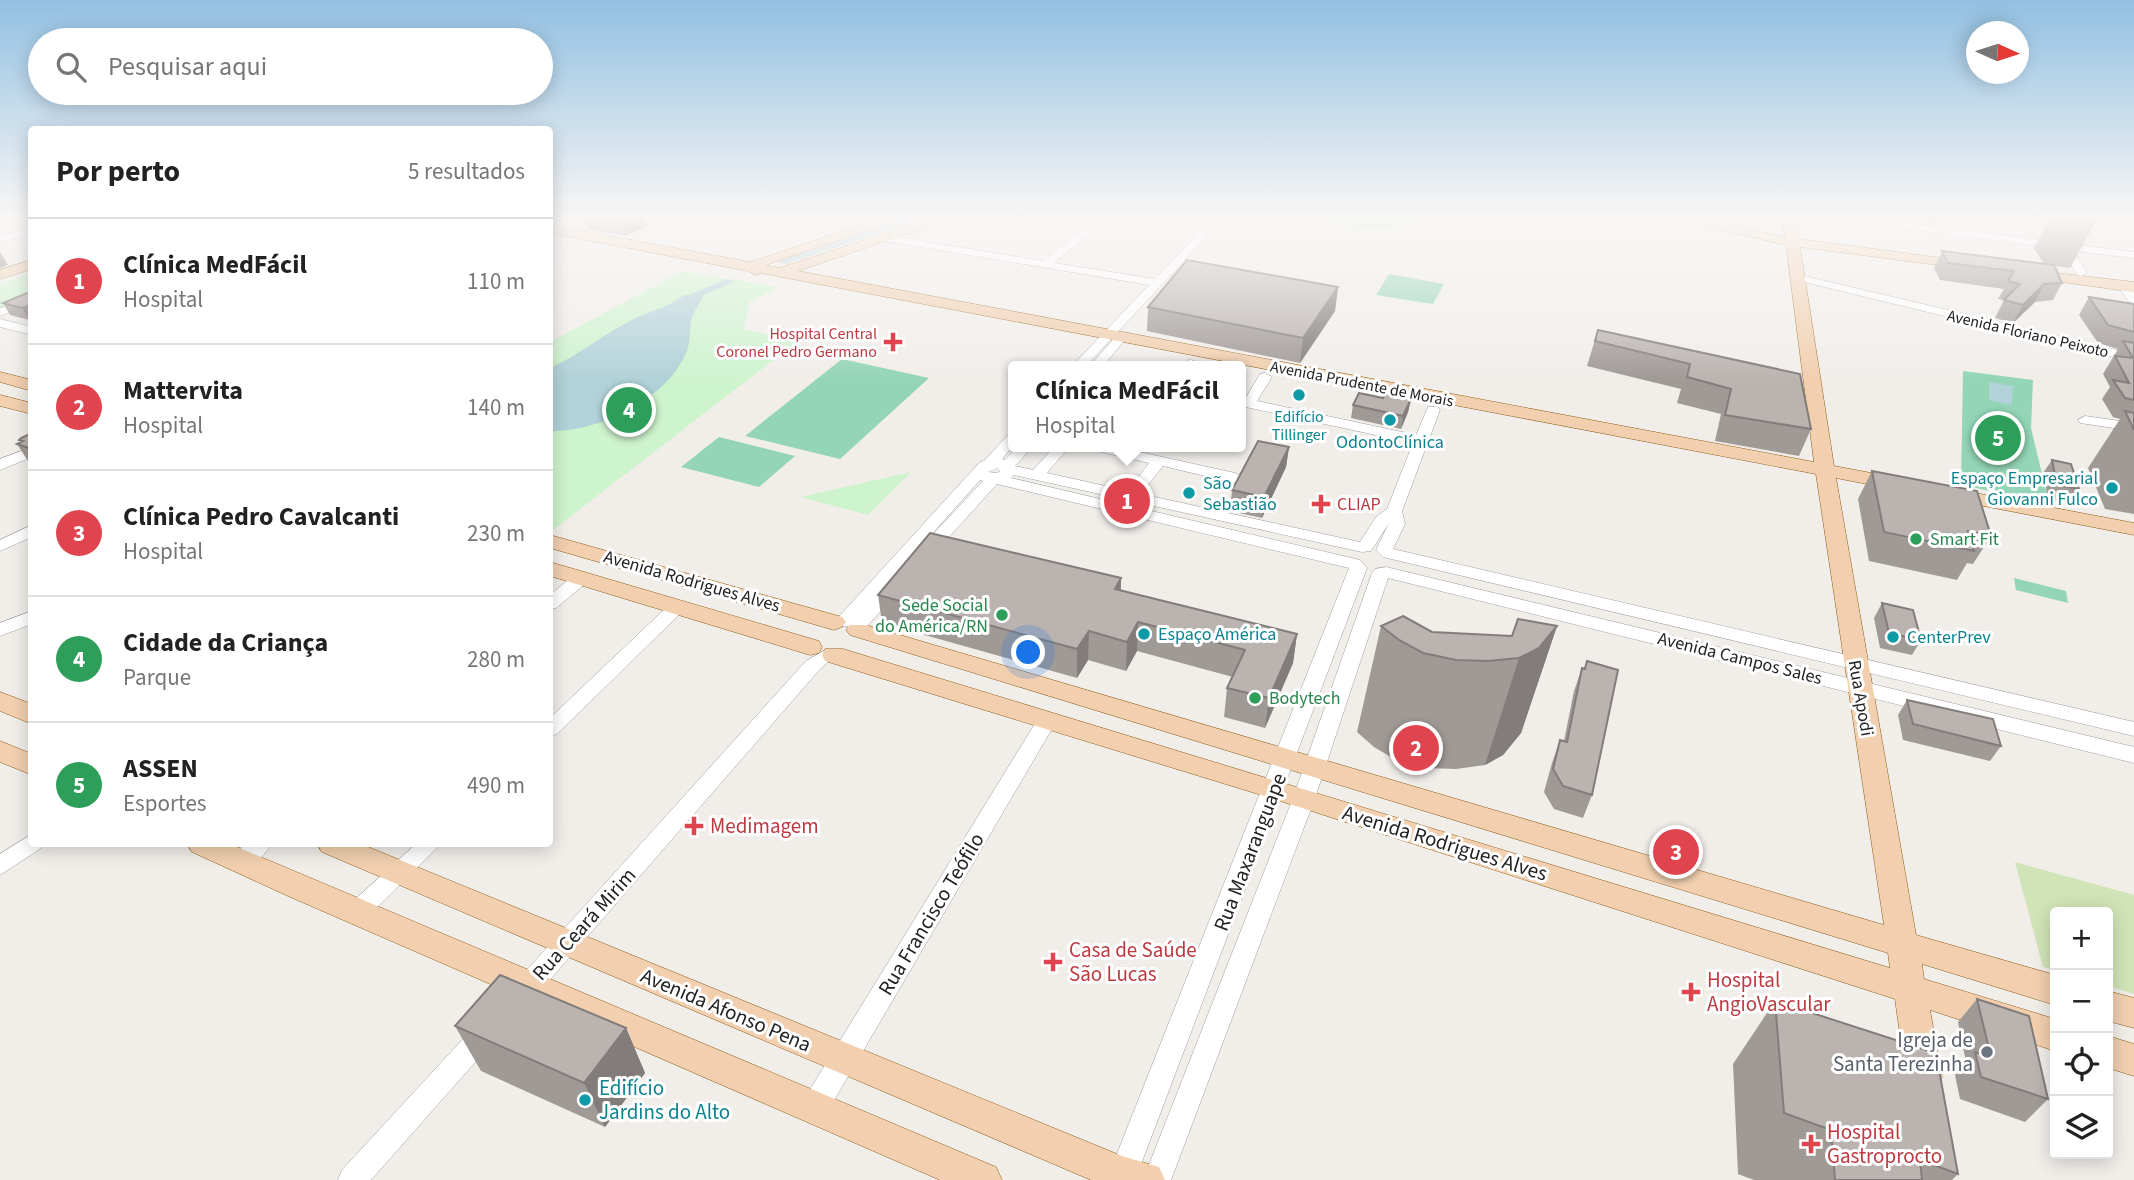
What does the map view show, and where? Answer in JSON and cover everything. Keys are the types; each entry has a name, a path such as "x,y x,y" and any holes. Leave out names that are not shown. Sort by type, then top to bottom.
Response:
{"main road":[{"path":"0,278 28,271"},
{"name":"Avenida Prudente de Morais","path":"726,271 840,285 1032,320 1181,361"},
{"name":"Avenida Prudente de Morais","path":"755,271 970,319 1109,341 1211,361"},
{"path":"777,278 796,271"},
{"path":"828,271 831,278 840,285"},
{"name":"Rua Apodi","path":"1799,271 1826,477 1929,1112"},
{"path":"2024,271 2131,284"},
{"path":"2054,271 2081,273 2131,284"},
{"path":"2035,274 2079,277 2083,276 2081,273"},
{"path":"970,319 984,316 1032,320"},
{"name":"Avenida Prudente de Morais","path":"1246,368 1920,495 2134,529"},
{"name":"Avenida Prudente de Morais","path":"1246,374 1339,386 1433,410 1534,422"},
{"path":"0,377 28,385"},
{"path":"0,400 28,409"},
{"name":"Avenida Prudente de Morais","path":"1920,495 2134,544"},
{"name":"Avenida Rodrigues Alves","path":"553,542 848,625 1062,692 2050,989"},
{"name":"Avenida Rodrigues Alves","path":"553,570 671,605 820,655 1275,789 2050,1033"},
{"path":"671,605 691,582"},
{"path":"820,655 808,642 813,632 848,625"},
{"path":"1046,722 1061,706 1062,692"},
{"path":"0,701 28,713"},
{"path":"1077,731 1074,722 1077,714 1094,701"},
{"path":"0,751 28,763"},
{"path":"1516,865 1522,830"},
{"path":"220,847 250,852 513,1003 816,1105 983,1180"},
{"name":"Avenida Afonso Pena","path":"339,847 1131,1178"},
{"path":"1676,876 1677,916"},
{"path":"2113,1007 2134,1013"},
{"path":"2113,1054 2134,1060"}],"street":[{"path":"1087,271 1155,283"},
{"path":"1099,361 1109,341 1167,271"},
{"path":"1085,361 1109,341 1178,271"},
{"name":"Avenida Floriano Peixoto","path":"1800,278 2134,358"},
{"path":"2131,284 2134,300"},
{"path":"0,312 28,302"},
{"path":"0,323 28,330"},
{"path":"1246,401 1265,377"},
{"path":"1246,403 1422,440"},
{"path":"996,471 1037,474 1363,547 1382,520 1394,511 1433,410"},
{"path":"2085,420 2134,427"},
{"path":"996,471 1008,448"},
{"path":"848,625 996,471 1019,452"},
{"path":"1037,474 1057,452"},
{"path":"1120,452 1235,478"},
{"path":"0,465 28,453"},
{"path":"1133,494 1160,461"},
{"path":"996,471 1356,566"},
{"path":"1387,551 1397,524 1394,511"},
{"path":"0,527 28,534"},
{"path":"0,546 28,534"},
{"name":"Rua Maxaranguape","path":"1131,1178 1356,566 1353,552 1363,547"},
{"name":"Avenida Campos Sales","path":"1363,547 1594,601 2134,755"},
{"name":"Rua Maxaranguape","path":"1131,1178 1304,798 1384,572 1395,561 1387,551"},
{"name":"Avenida Campos Sales","path":"1356,566 1591,622 2134,729"},
{"path":"553,602 580,579"},
{"path":"1591,622 1594,601"},
{"path":"553,726 671,605"},
{"path":"0,630 28,619"},
{"name":"Rua Ceará Mirim","path":"352,1180 566,944 820,655"},
{"name":"Rua Francisco Teófilo","path":"816,1105 1046,722"},
{"path":"0,866 28,847"},
{"path":"357,912 427,847"}],"green space":[{"path":"683,271 779,287 749,302 744,329 798,341 553,530 553,340"},
{"path":"28,274 28,298 0,309 0,284"},
{"path":"1389,274 1444,284 1433,304 1376,295"},
{"path":"842,359 929,378 840,459 745,436"},
{"path":"1963,371 2033,380 2031,428 2048,499 2040,504 1961,484"},
{"path":"719,437 795,456 759,487 681,467"},
{"path":"911,472 868,515 800,497"},
{"path":"2014,578 2066,591 2068,603 2016,590"},
{"path":"2015,862 2134,895 2134,994 2113,988 2113,907 2050,907 2050,969 2043,967"}],"water":[{"path":"684,295 704,296 692,318 686,353 663,385 647,399 609,419 589,426 553,431 553,366 637,318 671,304"},
{"path":"1989,382 2013,386 2012,405 1989,400"}],"building":[{"path":"1178,271 1249,271 1338,287 1303,338 1148,307"},
{"path":"2014,271 2057,271 2062,283 2044,284 2023,305 2004,300 2020,284 2008,281"},
{"path":"28,293 28,306 22,308 3,303"},
{"path":"2089,297 2134,304 2134,332 2108,325"},
{"path":"1598,330 1800,374 1811,429 1725,415 1731,389 1687,377 1690,364 1595,341"},
{"path":"2123,341 2134,343 2134,400 2125,398 2113,380 2129,383 2115,356 2133,358"},
{"path":"1359,393 1383,398 1384,394 1411,399 1403,416 1353,405"},
{"path":"2125,411 2134,413 2134,430"},
{"path":"28,435 28,448 17,444 23,441 19,440"},
{"path":"1258,441 1289,447 1264,497 1232,490"},
{"path":"2052,460 2071,464 2079,489 2057,485"},
{"path":"1872,471 1977,491 1991,536 1968,531 1974,551 1884,532"},
{"path":"930,533 1121,578 1115,589 1297,634 1269,698 1227,688 1245,650 1138,622 1127,642 1089,631 1077,649 878,595"},
{"path":"1882,603 1913,610 1921,640 1889,633"},
{"path":"1403,616 1432,632 1512,636 1518,619 1557,626 1539,648 1519,658 1456,660 1423,653 1381,626"},
{"path":"1587,661 1618,670 1592,795 1563,786 1553,769 1560,740 1567,742 1582,668 1585,669"},
{"path":"1907,700 1993,719 2001,746 1913,724"},
{"path":"500,975 626,1028 584,1083 455,1026"},
{"path":"1977,999 2029,1016 2048,1099 1981,1077 1975,1052 1991,1057"},
{"path":"1775,1001 1936,1053 1958,1174 1920,1160 1922,1180 1835,1180 1831,1130 1784,1113"}],"waterway":[{"path":"695,295 730,281"}],"place":[{"name":"Hospital Central Coronel Pedro Germano","path":"893,342"},
{"name":"Edifício Tillinger","path":"1299,395"},
{"name":"Cidade da Criança","path":"629,410"},
{"name":"OdontoClínica","path":"1390,420"},
{"name":"ASSEN","path":"1998,438"},
{"name":"Espaço Empresarial Giovanni Fulco","path":"2112,488"},
{"name":"São Sebastião","path":"1189,493"},
{"name":"Clínica MedFácil","path":"1127,501"},
{"name":"CLIAP","path":"1321,504"},
{"name":"Smart Fit","path":"1916,539"},
{"name":"Sede Social do América/RN","path":"1002,615"},
{"name":"Espaço América","path":"1144,634"},
{"name":"CenterPrev","path":"1893,637"},
{"name":"Bodytech","path":"1255,698"},
{"name":"Mattervita","path":"1416,748"},
{"name":"Medimagem","path":"694,826"},
{"name":"Clínica Pedro Cavalcanti","path":"1676,852"},
{"name":"Casa de Saúde São Lucas","path":"1053,962"},
{"name":"Hospital AngioVascular","path":"1691,992"},
{"name":"Igreja de Santa Terezinha","path":"1987,1052"},
{"name":"Edifício Jardins do Alto","path":"585,1100"},
{"name":"Hospital Gastroprocto","path":"1811,1144"}]}
